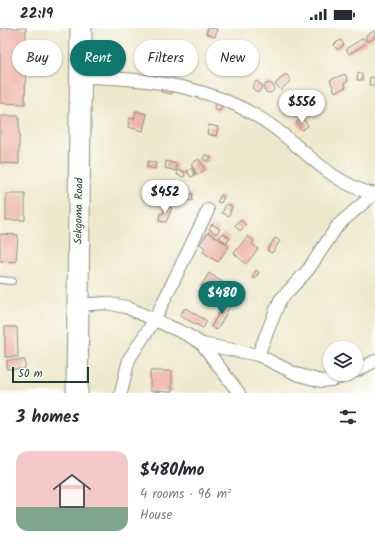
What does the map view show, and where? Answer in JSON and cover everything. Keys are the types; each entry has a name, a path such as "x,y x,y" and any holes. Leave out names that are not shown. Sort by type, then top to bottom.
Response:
{"highway":[{"name":"Sekgoma Road","path":"77,393 81,28"}],"street":[{"path":"80,77 117,77 161,82 216,96 275,129 334,176 356,189 374,193"},
{"path":"258,355 280,300 308,270 338,225 374,193"},
{"path":"121,393 129,359 154,321 208,210"},
{"path":"78,305 106,303 126,307 154,321 186,334 202,344 258,355 296,374 323,381"},
{"path":"202,344 239,393"},
{"path":"363,367 375,361"}],"lane":[{"path":"0,280 12,281"}],"building":[{"path":"0,28 26,28 26,40 12,40 12,76 25,76 25,104 0,103"},
{"path":"208,28 217,29 215,37 206,34"},
{"path":"375,30 375,37 368,42 365,37"},
{"path":"363,38 367,43 349,54 346,49"},
{"path":"341,40 344,45 337,50 334,44"},
{"path":"358,73 362,74 362,80 357,80"},
{"path":"286,74 291,80 281,90 275,84"},
{"path":"345,74 348,81 344,83 346,87 335,92 330,80"},
{"path":"370,77 375,78 375,86 369,85"},
{"path":"256,81 263,86 258,93 252,88"},
{"path":"267,83 271,83 274,88 271,93 267,93 264,90 264,86"},
{"path":"162,84 174,87 172,94 161,92"},
{"path":"218,103 221,104 221,110 218,111 215,110 214,107 215,104"},
{"path":"136,111 147,114 143,131 128,127 130,118 134,119"},
{"path":"0,116 19,116 19,164 0,163"},
{"path":"303,118 308,126 302,130 296,122"},
{"path":"209,125 218,127 216,136 207,134"},
{"path":"206,154 211,157 208,162 203,159"},
{"path":"199,159 205,170 197,175 191,164"},
{"path":"148,161 156,163 155,169 146,167"},
{"path":"166,161 177,164 176,171 165,168"},
{"path":"192,168 195,175 191,177 187,171"},
{"path":"178,170 185,172 184,177 177,175"},
{"path":"187,193 193,194 192,201 186,200"},
{"path":"6,194 25,194 25,220 6,220"},
{"path":"221,195 224,197 221,203 217,202"},
{"path":"226,204 232,206 229,216 222,213"},
{"path":"165,206 172,208 166,222 159,221 160,213 163,214"},
{"path":"241,220 246,225 240,231 235,225"},
{"path":"212,224 220,229 216,234 209,229"},
{"path":"208,232 229,246 218,262 203,252 205,248 200,244"},
{"path":"223,233 230,238 227,243 219,238"},
{"path":"0,234 18,235 16,262 0,261"},
{"path":"248,236 254,241 252,244 258,249 246,264 234,253"},
{"path":"275,238 280,241 272,253 267,250"},
{"path":"256,270 259,272 255,279 252,277"},
{"path":"209,273 231,288 223,300 201,286"},
{"path":"226,300 232,303 217,330 211,327"},
{"path":"185,308 207,321 203,328 180,316"},
{"path":"5,327 17,327 18,357 5,357"},
{"path":"7,360 25,360 25,369 7,369"},
{"path":"150,371 172,371 172,392 150,391"}]}
